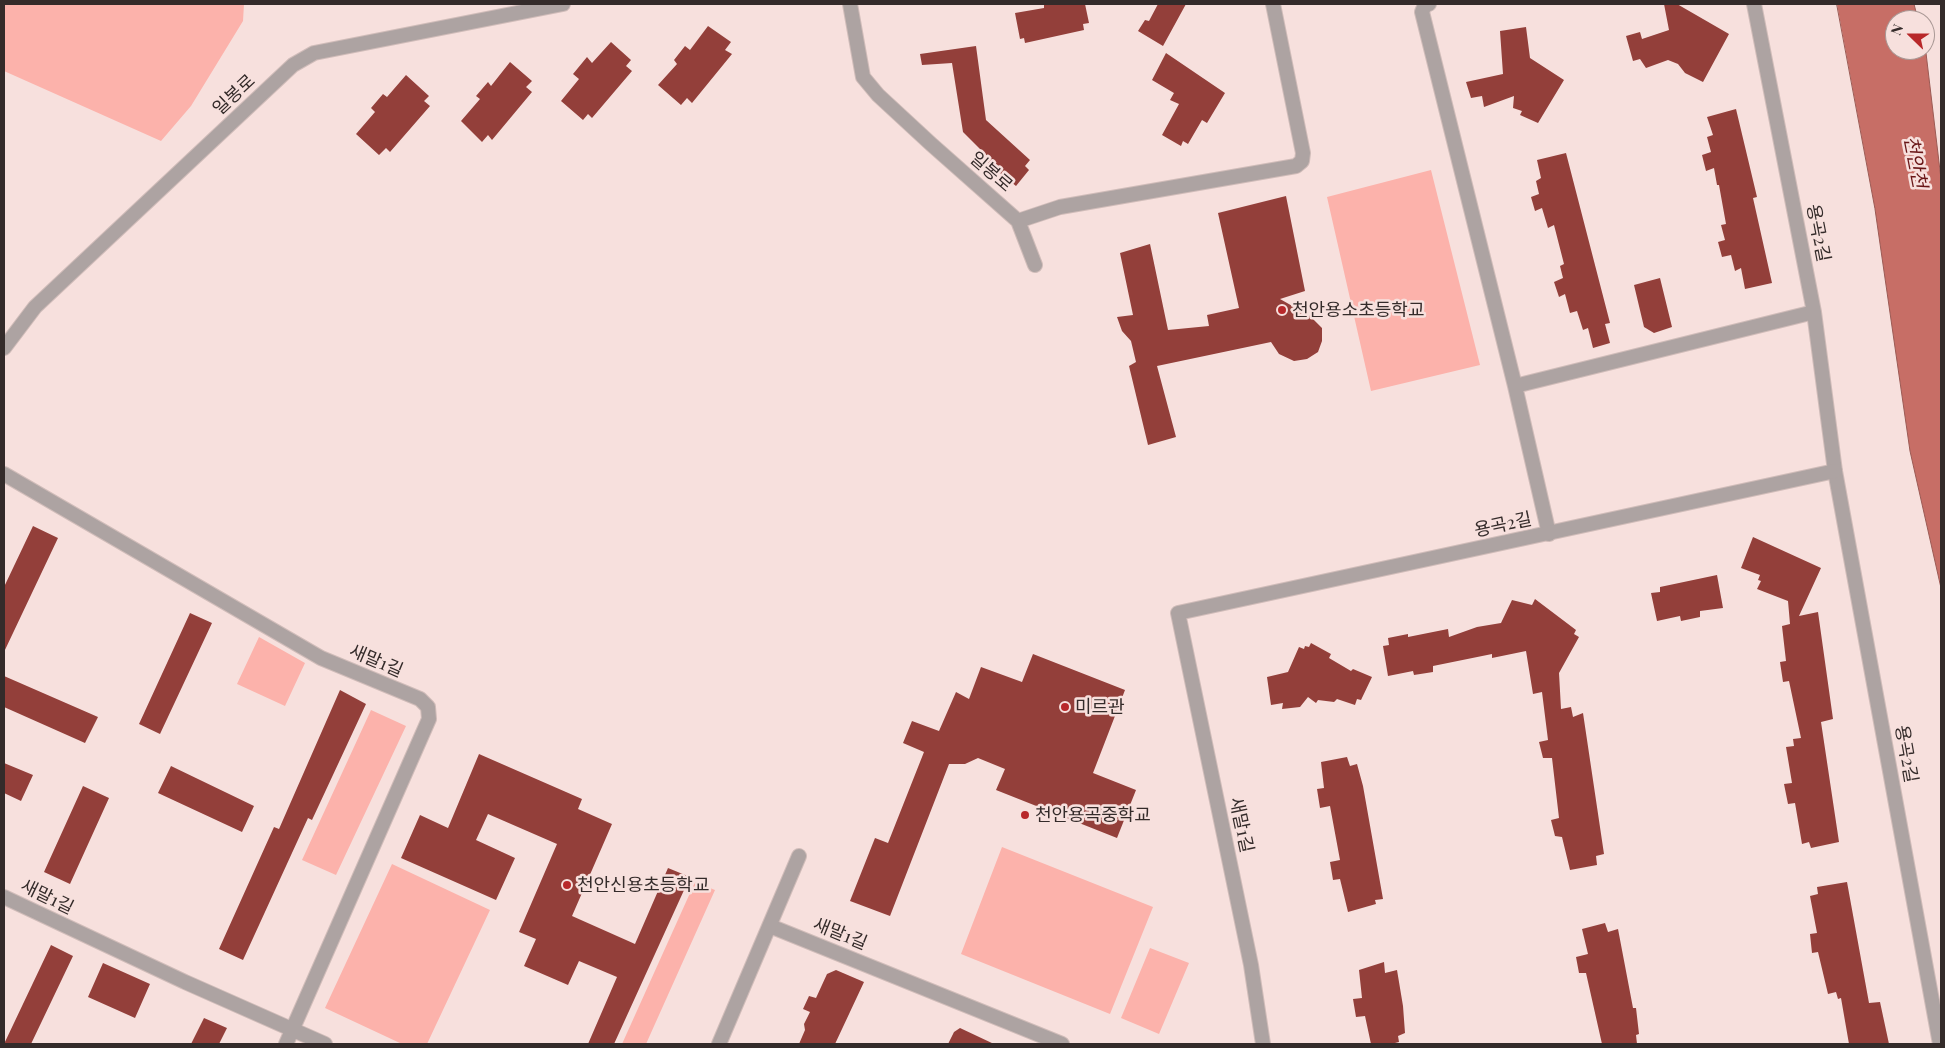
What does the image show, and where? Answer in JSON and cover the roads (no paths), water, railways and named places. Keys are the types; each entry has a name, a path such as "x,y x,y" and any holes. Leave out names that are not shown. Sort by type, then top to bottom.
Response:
{"street":[{"name":"일봉로","path":"4,348 35,307 293,65 314,53 563,4"},
{"name":"일봉로","path":"850,4 862,77 924,138 1018,221"},
{"path":"1035,265 1018,221 1060,207 1296,166 1302,161 1303,153 1273,4"},
{"path":"1428,4 1425,5 1422,12 1515,386 1549,534"},
{"name":"용곡2길","path":"1754,4 1814,312 1835,471 1940,1044"},
{"path":"1515,386 1814,312"},
{"name":"용곡2길","path":"1178,613 1835,471"},
{"name":"새말1길","path":"4,474 321,658 420,699 428,707 429,719 293,1031"},
{"name":"새말1길","path":"1178,613 1251,965 1263,1044"},
{"path":"719,1044 798,856"},
{"name":"새말1길","path":"4,897 293,1031 325,1044"},
{"name":"새말1길","path":"770,926 1062,1044"},
{"path":"286,1044 293,1031"}],"water":[{"name":"천안천","path":"1837,4 1914,4 1916,10 1885,10 1885,60 1927,60 1941,179 1941,588 1910,451 1875,209"}],"place":[{"name":"천안용소초등학교","path":"1282,310"},
{"name":"미르관","path":"1065,707"},
{"name":"천안용곡중학교","path":"1025,815"},
{"name":"천안신용초등학교","path":"567,885"}]}
